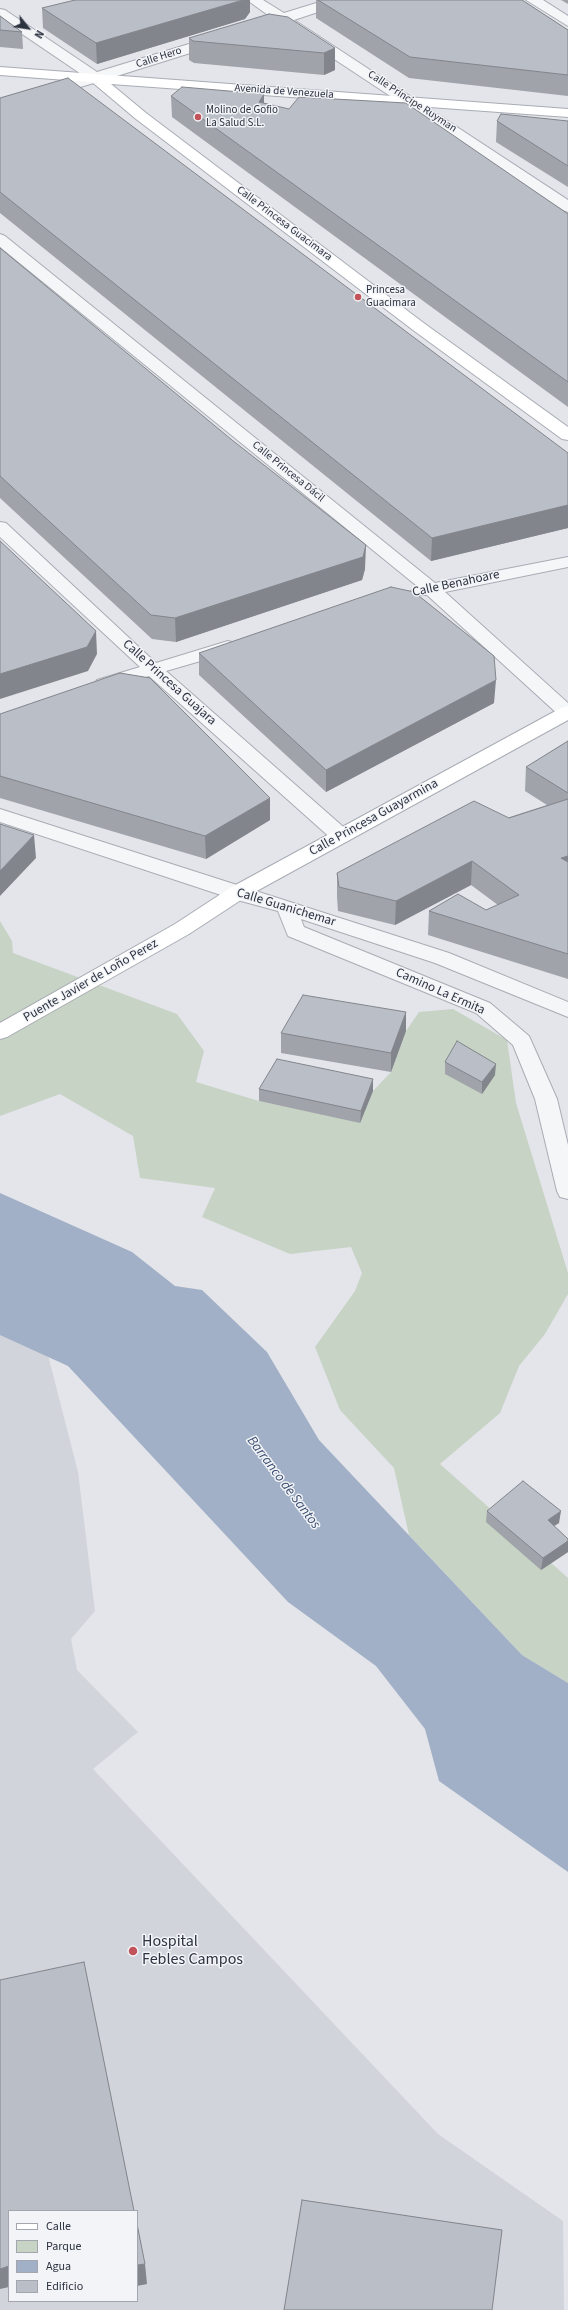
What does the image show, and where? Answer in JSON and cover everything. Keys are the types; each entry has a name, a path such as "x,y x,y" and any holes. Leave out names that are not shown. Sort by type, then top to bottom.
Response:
{"street":[{"name":"Calle Príncipe Ruyman","path":"254,0 409,100 568,207"},
{"path":"260,26 340,0"},
{"path":"533,0 568,22"},
{"name":"Calle Princesa Guacimara","path":"0,14 96,78 144,105 419,327 568,435"},
{"name":"Calle Hero","path":"0,106 96,78 230,35"},
{"name":"Avenida de Venezuela","path":"0,71 568,112"},
{"path":"144,105 158,92 196,86"},
{"name":"Calle Princesa Dácil","path":"0,238 430,588 568,713"},
{"name":"Calle Princesa Guajara","path":"0,527 152,669 341,836"},
{"name":"Calle Benahoare","path":"400,596 430,588 568,562"},
{"path":"91,688 242,642"},
{"name":"Calle Princesa Guayarmina","path":"182,929 237,893 568,713"},
{"name":"Calle Guanichemar","path":"0,815 237,893 287,907 442,958 568,1010"},
{"name":"Camino La Ermita","path":"287,907 295,931 482,1008 522,1041 546,1100 568,1191"},
{"name":"Puente Javier de Loño Perez","path":"0,1032 182,929"}],"shaded area":[{"name":"Hospital Febles Campos","path":"0,1330 48,1355 78,1472 95,1611 71,1639 77,1670 138,1732 93,1769 438,2134 563,2221 564,2310 0,2310"}],"green space":[{"path":"0,921 12,941 13,953 177,1014 204,1051 196,1082 259,1101 360,1122 373,1091 391,1072 406,1031 419,1012 453,1009 507,1040 516,1103 568,1273 568,1294 545,1334 519,1366 500,1413 440,1464 568,1578 568,1683 522,1655 409,1535 394,1468 340,1410 315,1347 355,1291 362,1273 351,1247 290,1254 202,1217 215,1188 140,1178 133,1136 60,1094 0,1116"}],"water":[{"name":"Barranco de Santos","path":"0,1193 132,1252 175,1286 202,1290 267,1352 319,1440 522,1655 568,1683 568,1872 439,1781 425,1729 376,1666 288,1602 68,1366 0,1335"}],"building":[{"path":"75,0 243,0 96,43 42,8"},
{"path":"318,0 522,0 568,30 568,75 410,57"},
{"path":"269,14 288,17 335,48 324,53 193,41 189,38"},
{"path":"0,16 22,32 0,30"},
{"path":"68,78 568,453 568,505 432,538 0,192 0,98"},
{"path":"182,87 264,94 259,102 289,109 299,97 406,103 568,214 568,382 171,96"},
{"path":"501,114 568,121 568,166 497,121"},
{"path":"0,248 232,440 366,545 363,557 175,618 151,615 0,476"},
{"path":"0,541 96,631 87,647 0,674"},
{"path":"391,587 414,592 494,656 496,680 326,770 199,653"},
{"path":"120,673 150,678 270,798 205,836 0,776 0,714"},
{"path":"568,741 568,793 526,767"},
{"path":"568,799 568,856 561,858 568,862 568,954 429,911 458,894 486,910 519,895 472,861 396,901 339,887 337,873 474,801 509,818"},
{"path":"0,824 34,835 0,871"},
{"path":"303,995 406,1012 391,1053 281,1033"},
{"path":"457,1041 496,1064 482,1082 445,1062"},
{"path":"277,1059 373,1079 361,1111 259,1089"},
{"path":"523,1481 561,1511 548,1520 568,1539 568,1541 543,1558 487,1511"},
{"path":"84,1962 134,2210 8,2210 8,2266 0,2269 0,1980"},
{"path":"302,2200 502,2230 492,2310 284,2310"},
{"path":"138,2229 145,2264 138,2265"}],"place":[{"name":"Molino de Gofio La Salud S.L.","path":"198,117"},
{"name":"Princesa Guacimara","path":"358,297"},
{"name":"Hospital Febles Campos","path":"133,1951"}]}
